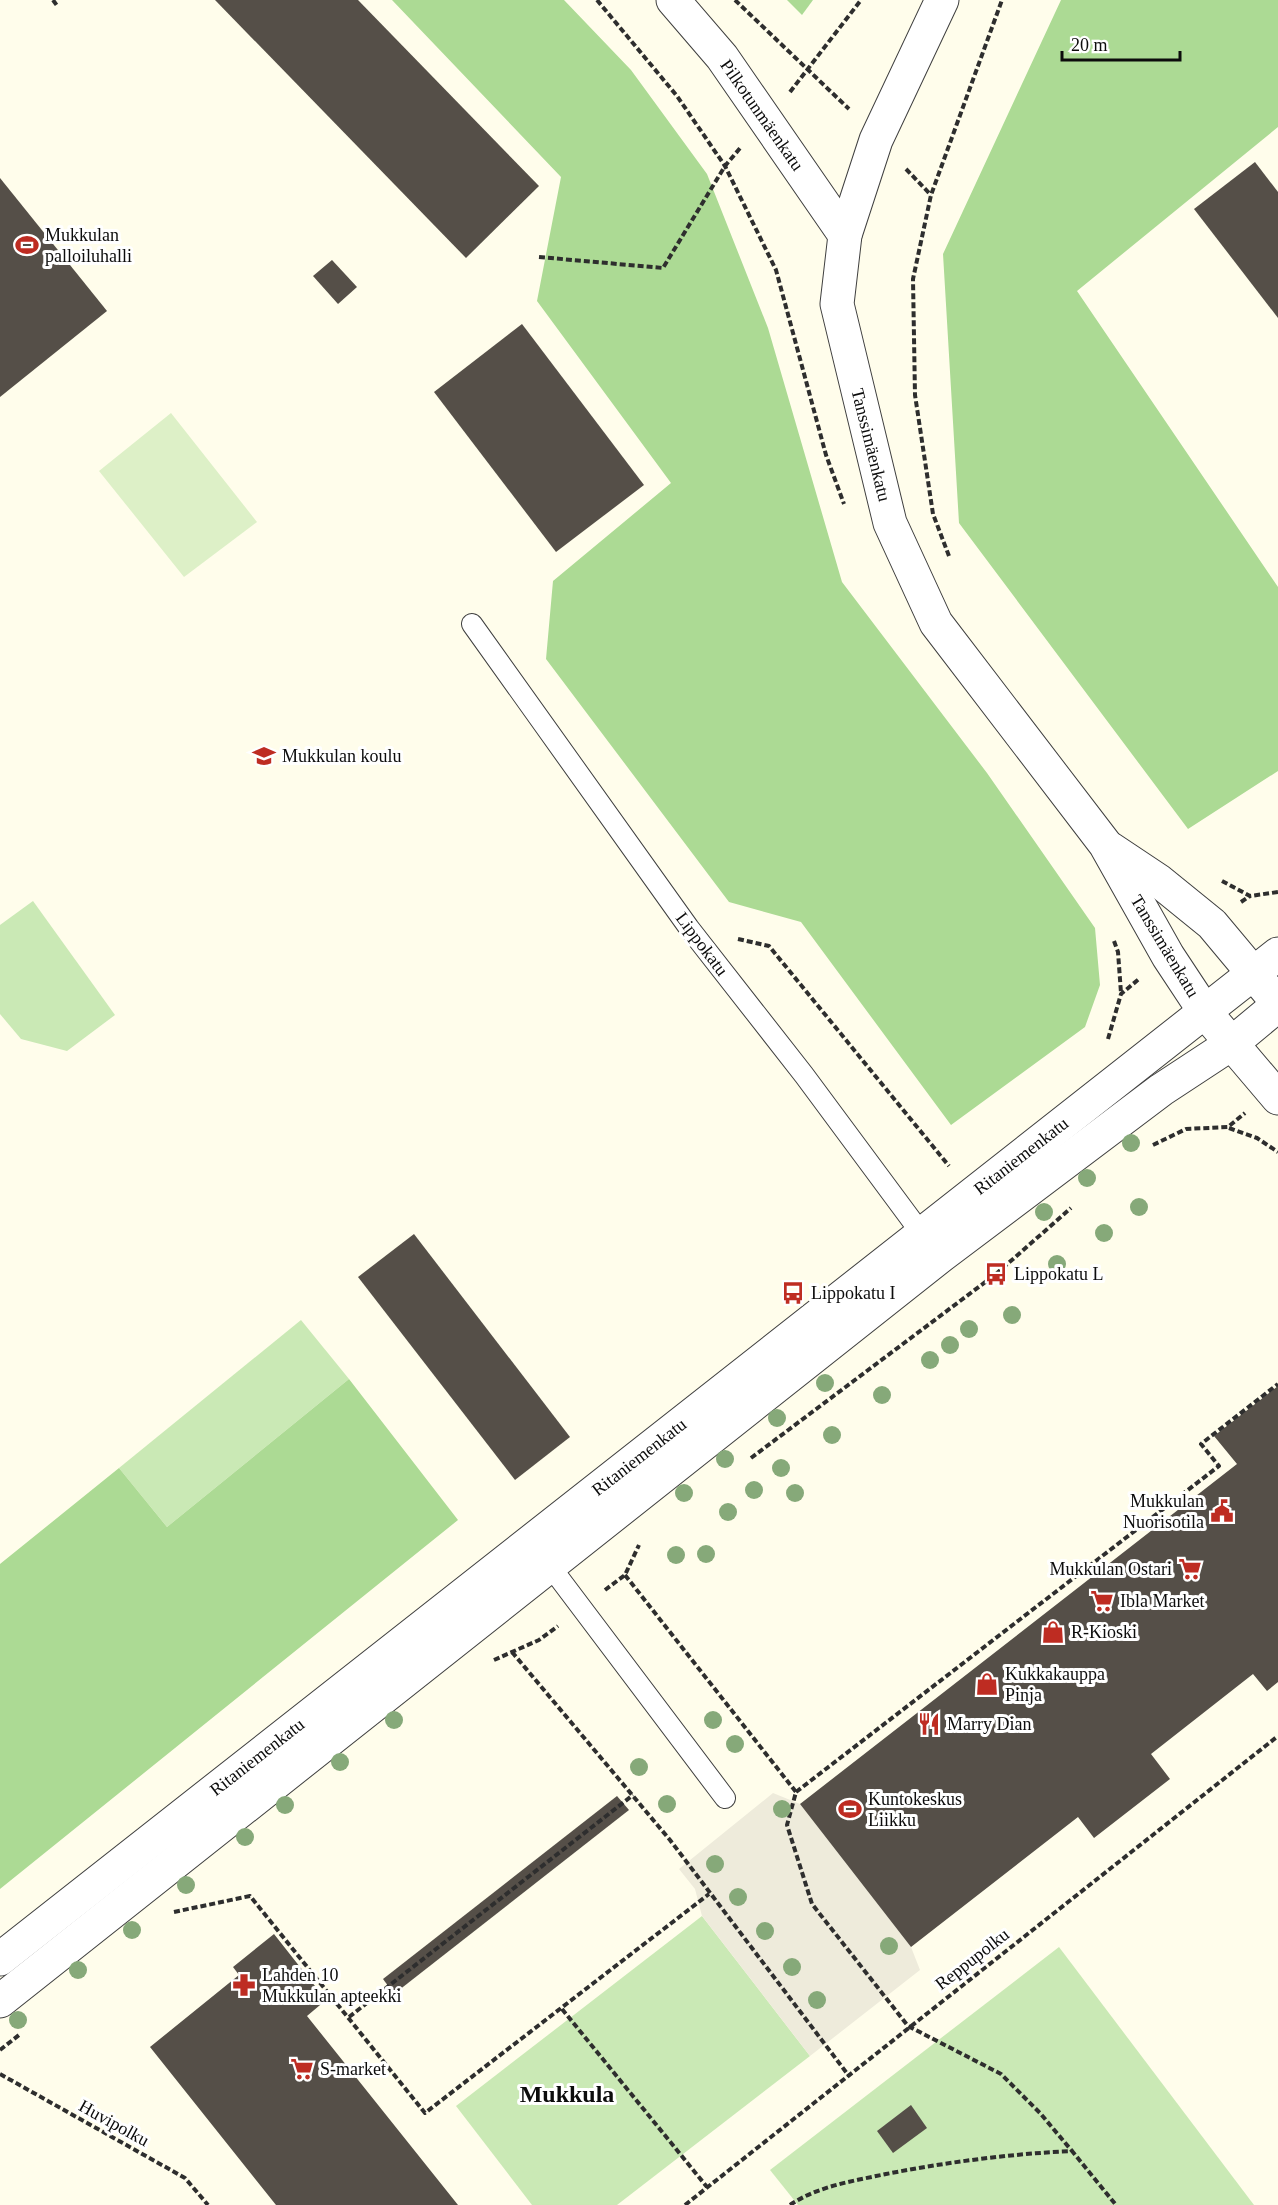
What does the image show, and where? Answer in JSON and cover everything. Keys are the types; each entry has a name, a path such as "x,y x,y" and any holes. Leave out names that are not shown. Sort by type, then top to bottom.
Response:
{"street":[{"name":"Pilkotunmäenkatu","path":"673,0 722,57 845,235"},
{"name":"Tanssimäenkatu","path":"942,0 876,140 845,235 837,304 890,523 936,623 1105,844 1168,956 1205,1012 1275,1094"},
{"name":"Tanssimäenkatu","path":"1105,844 1159,881 1266,964 1278,1004"},
{"name":"Ritaniemenkatu","path":"0,1959 540,1553 931,1245 1205,1012 1266,964"},
{"name":"Ritaniemenkatu","path":"931,1245 1231,1044 1278,1004"},
{"name":"Ritaniemenkatu","path":"0,2001 540,1553"}],"lane":[{"name":"Lippokatu","path":"472,624 689,928 811,1084 931,1245"},
{"path":"540,1553 725,1798"}],"path":[{"path":"53,0 58,7"},
{"path":"735,0 808,70"},
{"path":"539,257 663,268 725,165 808,70 861,0"},
{"path":"952,564 933,514 915,394 914,279 930,195 1002,0"},
{"path":"1218,879 1250,896 1278,892"},
{"path":"689,928 769,946 950,1167"},
{"path":"1228,1127 1275,1094"},
{"path":"1143,1150 1186,1129 1228,1127 1257,1138 1278,1152"},
{"path":"749,1459 996,1274 1079,1201"},
{"path":"1116,2205 1040,2113 1001,2073 908,2026 812,1904 787,1825 796,1792 1219,1466 1201,1444 1278,1384"},
{"path":"488,1663 539,1640 625,1575 641,1541"},
{"path":"625,1575 796,1792"},
{"path":"512,1652 633,1795 849,2076"},
{"name":"Reppupolku","path":"685,2205 849,2076 908,2026 1278,1736"},
{"path":"348,2017 633,1795"},
{"path":"174,1912 250,1896 425,2113 709,1894"},
{"path":"165,1919 184,1905"},
{"path":"562,2009 707,2187"},
{"path":"0,2050 28,2028"},
{"name":"Huvipolku","path":"0,2074 185,2178 208,2205"},
{"path":"790,2205 840,2183 1008,2154 1072,2151"}],"green space":[{"path":"392,0 564,0 631,70 707,174 768,328 842,582 987,773 1095,928 1100,985 1085,1027 951,1125 801,922 729,902 546,659 553,581 671,483 537,301 561,177"},
{"path":"787,0 813,0 802,15"},
{"path":"1061,0 1278,0 1278,127 1077,291 1278,587 1278,771 1188,829 959,523 943,254"},
{"path":"171,413 257,522 184,577 99,471"},
{"path":"33,901 115,1015 67,1051 21,1039 0,1014 0,925"},
{"path":"301,1320 349,1379 167,1527 119,1468"},
{"path":"349,1379 458,1520 0,1889 0,1564 119,1468 167,1527"},
{"path":"702,1916 810,2056 617,2205 532,2205 456,2106"},
{"path":"1059,1947 1254,2205 798,2205 770,2170"}],"shaded area":[{"path":"773,1793 800,1804 911,1947 920,1970 810,2056 702,1916 695,1889 679,1869"}],"building":[{"path":"215,0 358,0 539,186 466,258"},
{"path":"1255,162 1278,192 1278,318 1194,209"},
{"name":"Mukkulan palloiluhalli","path":"0,178 107,311 0,397"},
{"path":"332,260 357,287 338,304 313,276"},
{"path":"522,324 644,485 556,552 434,392"},
{"path":"414,1234 570,1437 515,1480 358,1277"},
{"name":"Mukkulan Ostari","path":"1278,1386 1278,1682 1267,1691 1253,1674 1151,1754 1170,1779 1094,1838 1078,1817 911,1947 800,1804 1237,1464 1214,1436"},
{"path":"617,1796 629,1810 394,1994 383,1979"},
{"path":"274,1934 326,2000 307,2016 458,2205 276,2205 150,2047 239,1975 233,1967"},
{"path":"911,2105 927,2128 893,2153 877,2131"}],"place":[{"name":"Mukkulan palloiluhalli","path":"27,245"},
{"name":"Mukkulan koulu","path":"264,756"},
{"name":"Lippokatu L","path":"996,1274"},
{"name":"Lippokatu I","path":"793,1293"},
{"name":"Mukkulan Nuorisotila","path":"1222,1511"},
{"name":"Mukkulan Ostari","path":"1190,1569"},
{"name":"Ibla Market","path":"1102,1601"},
{"name":"R-Kioski","path":"1053,1632"},
{"name":"Kukkakauppa Pinja","path":"987,1684"},
{"name":"Marry Dian","path":"929,1724"},
{"name":"Kuntokeskus Liikku","path":"850,1809"},
{"name":"Lahden 10 Mukkulan apteekki","path":"244,1985"},
{"name":"S-market","path":"302,2069"}],"district":[{"name":"Mukkula","path":"567,2094"}]}
